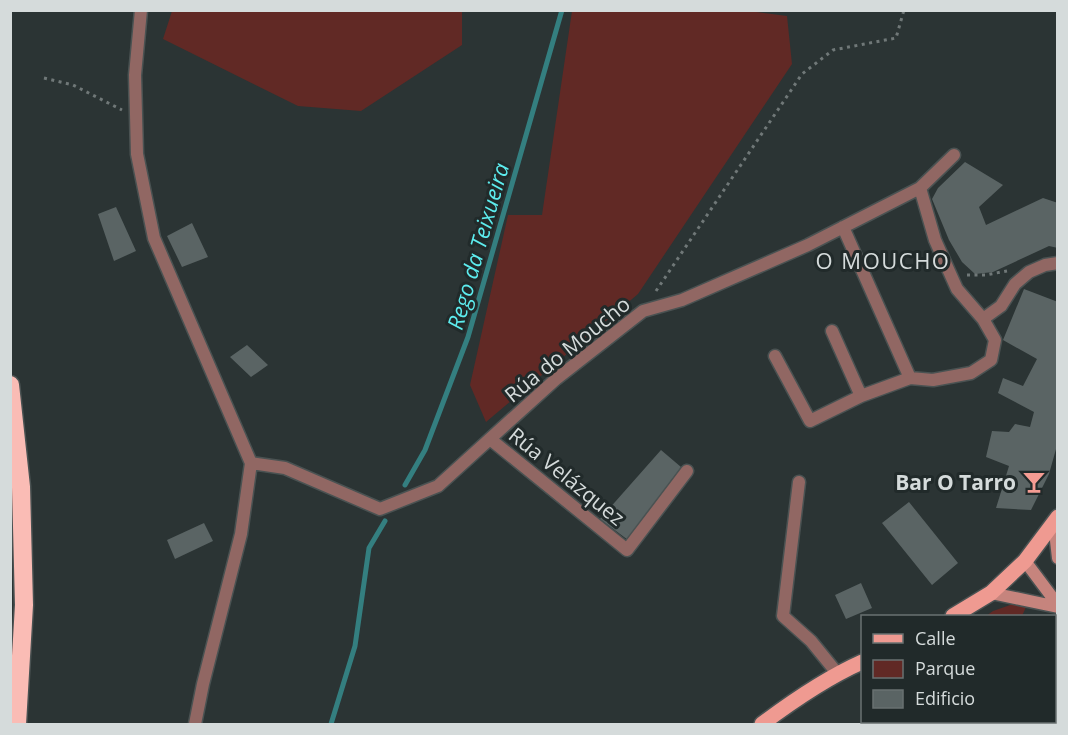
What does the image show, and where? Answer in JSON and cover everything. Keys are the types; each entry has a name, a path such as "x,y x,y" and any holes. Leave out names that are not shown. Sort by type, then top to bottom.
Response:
{"highway":[{"path":"10,386 21,487 24,605 17,724"}],"main road":[{"path":"955,615 991,593 1025,561 1056,520"},
{"path":"762,724 797,698 837,673 861,662"}],"street":[{"path":"141,10 135,75 137,154 154,238 251,463 241,534 195,724"},
{"name":"Rúa do Moucho","path":"251,463 285,468 380,509 438,486 556,379 643,311 682,300 808,245 920,188 954,155"},
{"path":"776,356 810,421 861,396 910,378 933,380 971,373 991,360 995,340 983,319 957,289 935,240 920,188"},
{"path":"843,227 910,378"},
{"path":"983,319 1001,306 1015,284 1029,272 1045,265 1058,263"},
{"path":"832,332 861,396"},
{"name":"Rúa Velázquez","path":"490,439 627,550 687,471"},
{"path":"800,482 783,616 811,641 837,673"},
{"path":"1056,520 1058,558"},
{"path":"1025,561 1058,607"},
{"path":"991,593 1058,607"}],"path":[{"path":"643,311 802,74 833,50 896,38 904,10"},
{"path":"44,78 73,85 136,117"},
{"path":"963,275 985,275 1007,271"}],"green space":[{"path":"172,11 462,11 462,45 361,111 298,106 163,39"},
{"path":"572,11 749,11 787,16 792,64 638,294 486,422 470,385 508,215 542,215"},
{"path":"1016,603 1024,604 1026,607 1022,615 987,615"}],"building":[{"path":"965,162 1003,185 979,207 986,225 1043,198 1058,203 1058,248 1049,246 993,272 975,274 962,262 949,240 932,199 938,188"},
{"path":"116,207 136,251 114,261 98,214"},
{"path":"192,223 208,257 182,267 167,236"},
{"path":"1024,289 1058,302 1058,442 1049,474 1031,510 996,508 1009,466 986,457 992,431 1009,432 1015,424 1030,427 1034,412 998,393 1003,378 1023,386 1037,359 1003,340"},
{"path":"247,345 268,365 251,377 230,357"},
{"path":"661,450 681,467 628,540 600,519"},
{"path":"909,502 958,563 932,585 882,523"},
{"path":"204,523 213,541 175,559 167,540"},
{"path":"861,583 872,608 846,619 835,595"}],"waterway":[{"name":"Rego da Teixueira","path":"405,485 425,450 468,337 562,10"},
{"name":"Rego da Teixueira","path":"331,724 355,646 369,548 385,521"}],"place":[{"name":"Bar O Tarro","path":"1034,482"}],"district":[{"name":"O MOUCHO","path":"883,260"}]}
